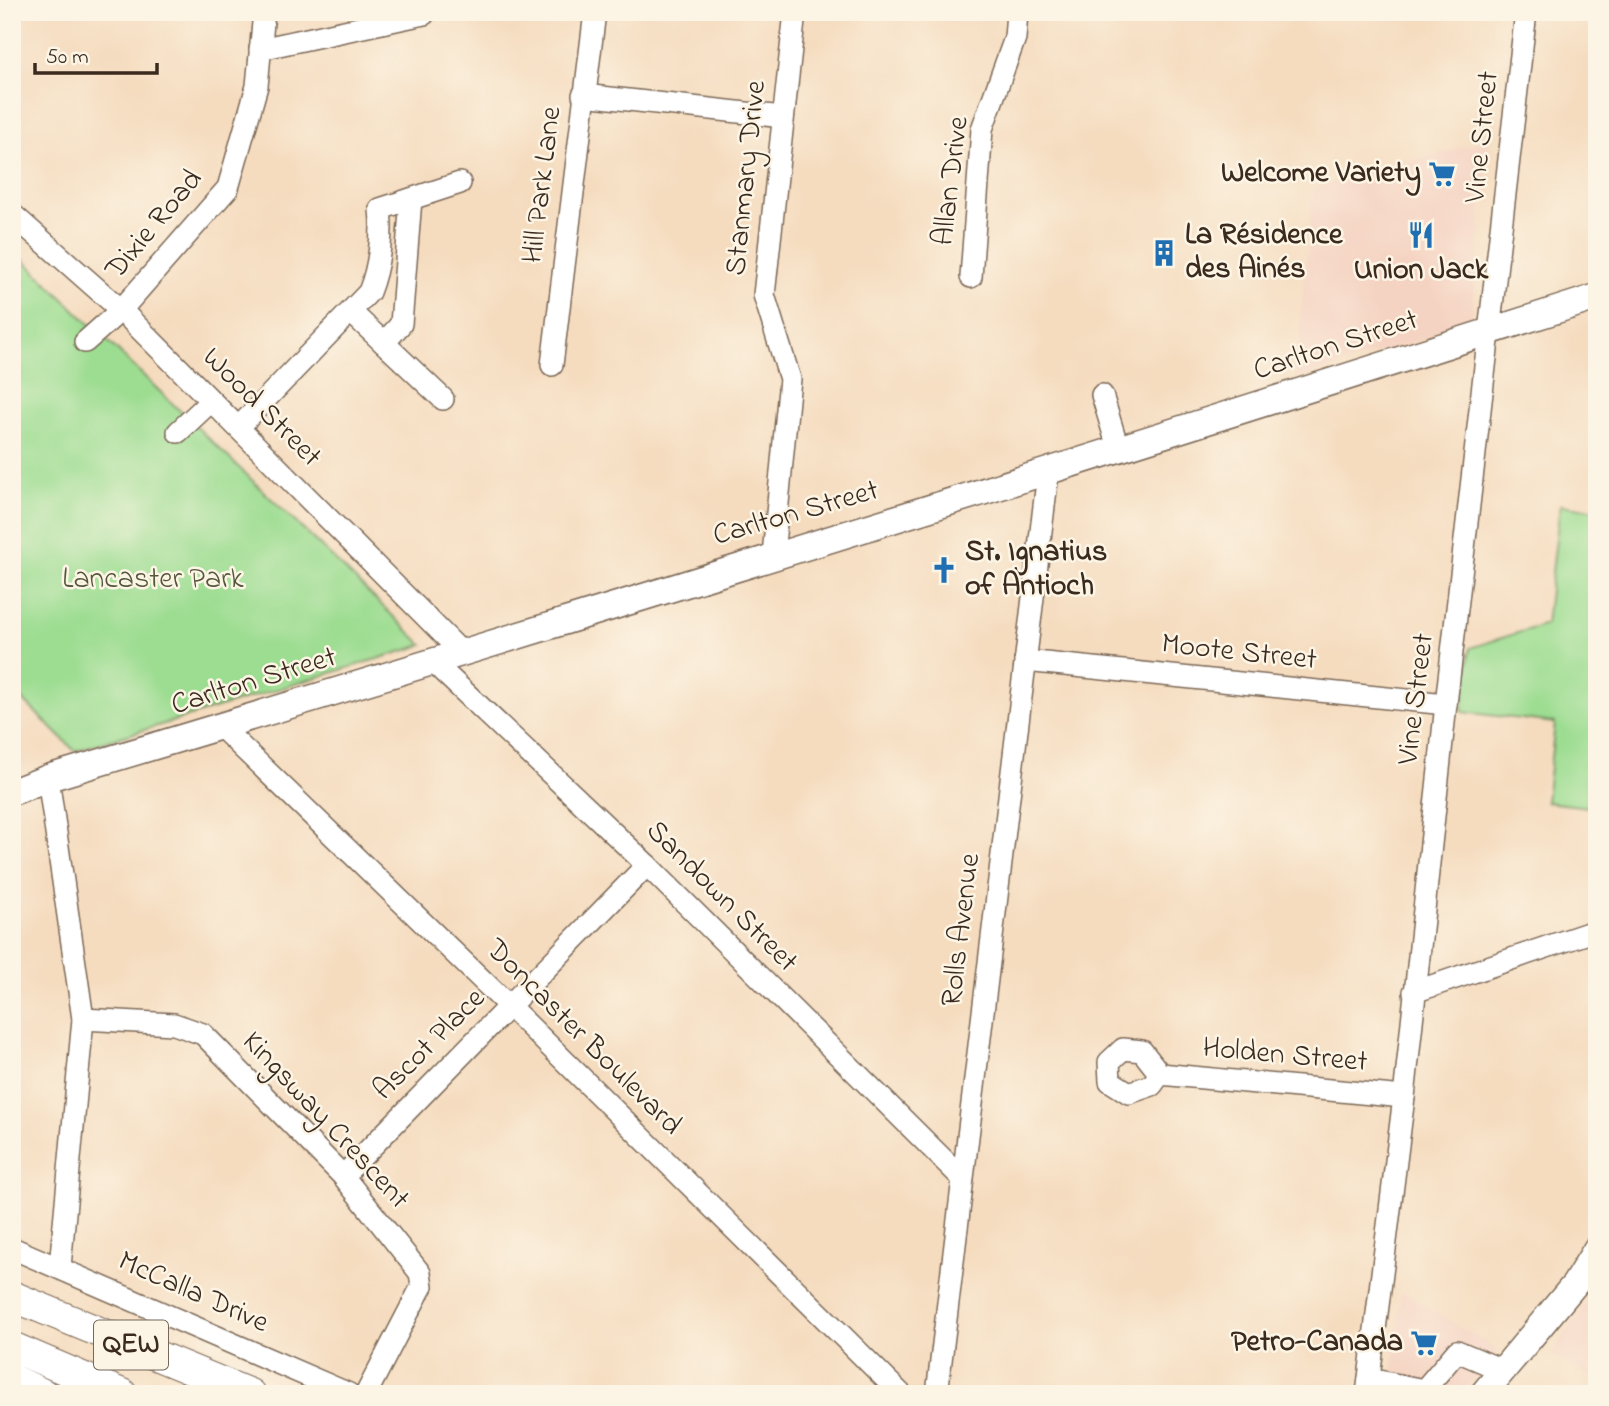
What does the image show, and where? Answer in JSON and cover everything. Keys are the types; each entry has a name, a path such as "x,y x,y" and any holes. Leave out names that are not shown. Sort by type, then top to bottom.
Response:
{"highway":[{"name":"QEW","path":"12,1296 250,1394"},
{"name":"QEW","path":"12,1347 122,1394"},
{"path":"12,1378 43,1394"}],"main road":[{"name":"Carlton Street","path":"12,792 48,778 434,663 461,652 773,555 1119,451 1597,297"},
{"path":"1483,1394 1575,1284 1597,1248"}],"street":[{"name":"Dixie Road","path":"85,342 121,310 228,188 257,86 264,12"},
{"name":"Hill Park Lane","path":"552,365 595,12"},
{"name":"Stanmary Drive","path":"773,555 790,379 764,295 795,12"},
{"name":"Allan Drive","path":"971,277 982,130 1014,38 1017,12"},
{"name":"Vine Street","path":"1368,1386 1404,1097 1446,704 1527,12"},
{"path":"260,49 424,14"},
{"path":"583,94 783,117"},
{"path":"239,427 369,292 375,278 382,227 380,209 460,183"},
{"path":"384,344 401,324 411,199"},
{"name":"Wood Street","path":"12,214 121,310 461,652"},
{"path":"351,312 443,399"},
{"path":"1102,395 1119,451"},
{"path":"178,432 211,401"},
{"name":"Rolls Avenue","path":"937,1394 1048,473"},
{"name":"Moote Street","path":"1026,660 1446,704"},
{"name":"Sandown Street","path":"434,663 647,865 962,1178"},
{"name":"Doncaster Boulevard","path":"220,726 510,1007 901,1394"},
{"path":"48,778 83,1020 60,1267"},
{"name":"Ascot Place","path":"343,1176 647,865"},
{"path":"1414,992 1597,930"},
{"name":"Kingsway Crescent","path":"83,1020 174,1024 203,1034 343,1176 419,1273 422,1286 366,1394"},
{"name":"Holden Street","path":"1160,1074 1404,1097"},
{"name":"McCalla Drive","path":"12,1248 349,1394"},
{"path":"1368,1386 1426,1392 1457,1351 1502,1370"}],"shaded area":[{"path":"1489,140 1471,324 1295,379 1313,188"},
{"path":"1401,1291 1500,1351 1460,1394 1390,1394"},
{"path":"1586,1304 1597,1311 1597,1381 1551,1354"}],"green space":[{"name":"Lancaster Park","path":"12,249 423,645 75,751 12,689"},
{"path":"1560,505 1597,510 1597,808 1546,802 1555,723 1462,712 1470,648 1546,624"}],"place":[{"name":"Welcome Variety","path":"1442,174"},
{"name":"Union Jack","path":"1421,235"},
{"name":"La Résidence des Ainés","path":"1164,253"},
{"name":"St. Ignatius of Antioch","path":"944,570"},
{"name":"Petro-Canada","path":"1424,1343"}]}
